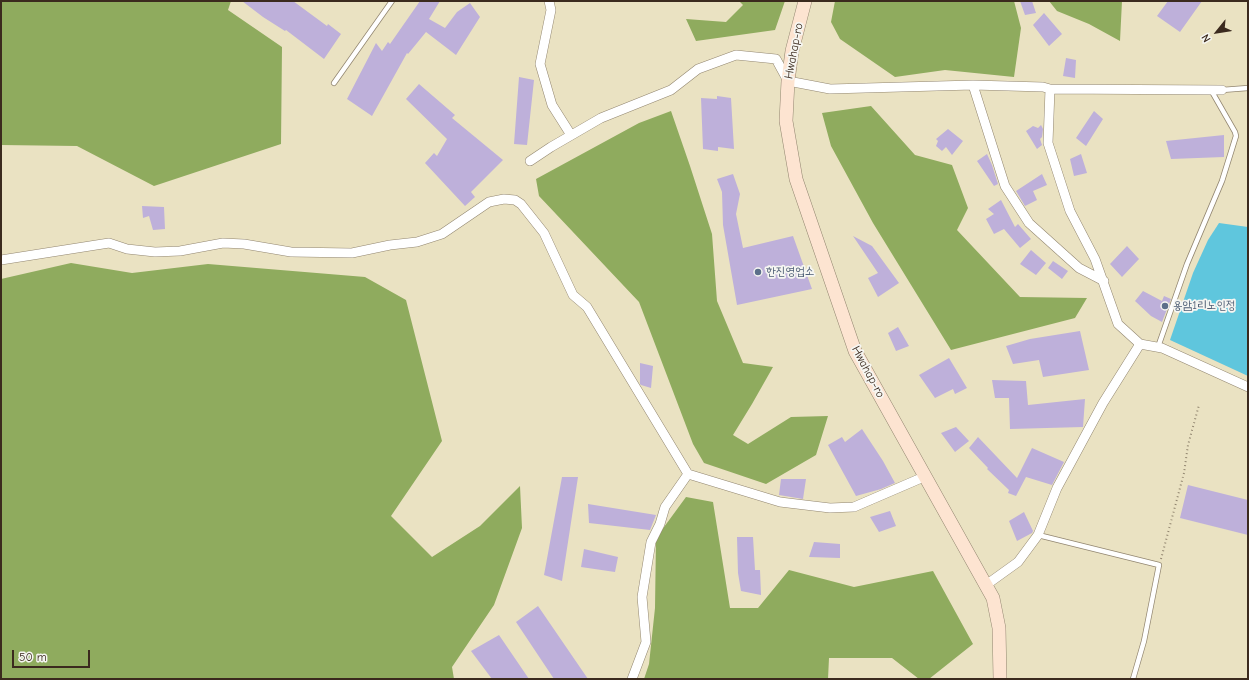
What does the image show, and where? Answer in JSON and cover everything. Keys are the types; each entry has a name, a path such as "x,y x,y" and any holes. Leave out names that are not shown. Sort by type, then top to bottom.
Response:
{"main road":[{"name":"Hwahap-ro","path":"805,1 792,51 788,81 786,121 796,179 855,351 993,598 999,628 1000,679"}],"street":[{"path":"549,1 551,10 540,64 552,105 571,135"},
{"path":"530,161 601,118 671,90 698,69 736,55 776,59 788,81 830,89 973,85 1043,87 1050,89 1222,90"},
{"path":"973,85 1005,186 1029,223 1079,268 1104,281"},
{"path":"1050,89 1048,143 1070,211 1095,259 1118,324 1140,344 1158,347 1248,387"},
{"path":"1,260 109,243 127,249 155,252 180,251 223,243 244,244 291,252 352,253 390,245 417,242 442,234 489,202 504,199 515,200 521,204 544,233 574,295 587,307 591,313 688,474 780,502 830,508 854,507 926,476"},
{"path":"986,584 1018,562 1038,535 1057,488 1102,403 1140,344"},
{"path":"632,679 646,642 642,597 651,542 660,524 665,507 688,474"}],"lane":[{"path":"334,83 392,1"},
{"path":"1222,90 1248,88"},
{"path":"1158,347 1187,264 1222,182 1236,136 1236,132 1210,89"},
{"path":"1038,535 1159,565 1144,641 1133,679"}],"path":[{"path":"1159,565 1184,473 1188,445 1199,405"}],"green space":[{"path":"1,1 231,1 228,10 282,47 281,144 154,186 77,146 1,145"},
{"path":"739,1 785,1 775,30 696,41 686,19 726,22 743,5"},
{"path":"835,1 1014,1 1021,28 1014,77 945,70 895,77 840,39 831,22"},
{"path":"1049,1 1122,1 1120,41 1089,24 1057,11"},
{"path":"871,106 915,155 952,165 968,208 957,230 1020,297 1087,298 1075,318 951,350 873,223 831,146 822,113"},
{"path":"671,111 712,234 717,301 743,363 773,367 733,435 748,444 791,417 828,416 816,455 766,484 704,463 693,444 639,302 539,196 536,179 639,123"},
{"path":"71,263 132,273 208,264 365,277 406,300 442,441 391,516 432,557 480,526 520,486 522,528 494,605 452,667 454,679 1,679 1,279"},
{"path":"686,497 713,502 730,608 758,608 789,570 854,587 933,571 973,644 929,679 919,679 892,658 829,658 828,679 644,679 649,664 655,608 656,538"}],"water":[{"path":"1219,223 1248,227 1248,376 1170,340 1193,273 1208,240"}],"building":[{"path":"242,1 293,1 327,26 328,24 341,34 324,59 286,30 285,31 263,17"},
{"path":"420,1 440,1 429,19 445,28 457,12 470,3 480,17 456,55 426,32 408,54 407,53 372,116 347,99 376,43 382,51 388,42 390,44"},
{"path":"1020,1 1032,1 1036,13 1025,15"},
{"path":"1168,1 1202,1 1180,32 1157,16"},
{"path":"1044,13 1062,34 1049,46 1033,25"},
{"path":"1066,58 1076,60 1075,78 1063,76"},
{"path":"519,77 534,80 527,145 514,144"},
{"path":"419,84 455,115 452,118 503,160 471,192 475,197 465,206 425,163 434,153 437,156 447,139 406,99"},
{"path":"717,96 731,98 734,149 718,147 718,151 703,149 701,98 717,99"},
{"path":"1094,111 1103,119 1086,146 1076,138"},
{"path":"1041,125 1043,129 1042,137 1040,139 1042,145 1037,149 1026,131 1033,126 1038,128"},
{"path":"948,129 963,141 952,155 946,147 942,151 936,146 938,141 936,139"},
{"path":"1224,135 1224,157 1171,159 1166,141"},
{"path":"987,154 998,184 994,186 977,161"},
{"path":"1081,154 1087,173 1074,176 1070,159"},
{"path":"733,174 740,194 736,214 743,248 793,236 812,289 737,305 723,225 722,192 717,179"},
{"path":"1042,174 1047,185 1033,191 1037,200 1025,206 1016,191"},
{"path":"1001,200 1015,227 1018,224 1031,239 1020,248 1004,229 994,234 986,219 994,214 988,209"},
{"path":"142,206 164,207 165,229 153,230 149,216 143,218"},
{"path":"853,236 872,246 899,283 878,297 868,278 878,273"},
{"path":"1127,246 1139,259 1122,277 1110,264"},
{"path":"1031,250 1046,263 1036,275 1020,264"},
{"path":"1053,261 1068,271 1062,279 1048,268"},
{"path":"1143,291 1162,301 1164,296 1171,299 1162,322 1151,316 1135,301"},
{"path":"898,327 909,346 896,351 888,333"},
{"path":"1080,331 1089,370 1043,377 1039,360 1013,364 1006,346 1030,339"},
{"path":"949,358 967,388 955,394 953,389 935,398 919,375"},
{"path":"640,363 653,366 651,388 640,384"},
{"path":"992,380 1026,381 1028,405 1085,399 1083,427 1010,429 1009,398 995,398"},
{"path":"956,427 969,441 955,452 941,433"},
{"path":"862,429 883,461 895,483 881,489 856,496 828,445 842,437 845,442"},
{"path":"978,437 1017,478 1032,448 1064,462 1052,485 1026,477 1016,496 1008,493 1009,490 987,469 988,468 969,448"},
{"path":"562,477 578,477 562,581 544,575"},
{"path":"781,479 806,479 803,499 779,495"},
{"path":"1188,485 1248,500 1248,535 1180,518"},
{"path":"588,504 656,515 650,530 589,523"},
{"path":"890,511 896,526 879,532 870,517"},
{"path":"1024,512 1033,531 1017,541 1009,521"},
{"path":"737,537 753,537 755,570 760,570 761,595 741,591 738,573"},
{"path":"814,542 840,544 840,558 809,557"},
{"path":"584,549 618,557 615,572 581,567"},
{"path":"538,606 588,679 554,679 516,622"},
{"path":"499,635 529,679 492,679 471,651"}],"place":[{"name":"한진영업소","path":"758,272"},
{"name":"용암1리노인정","path":"1165,306"}]}
